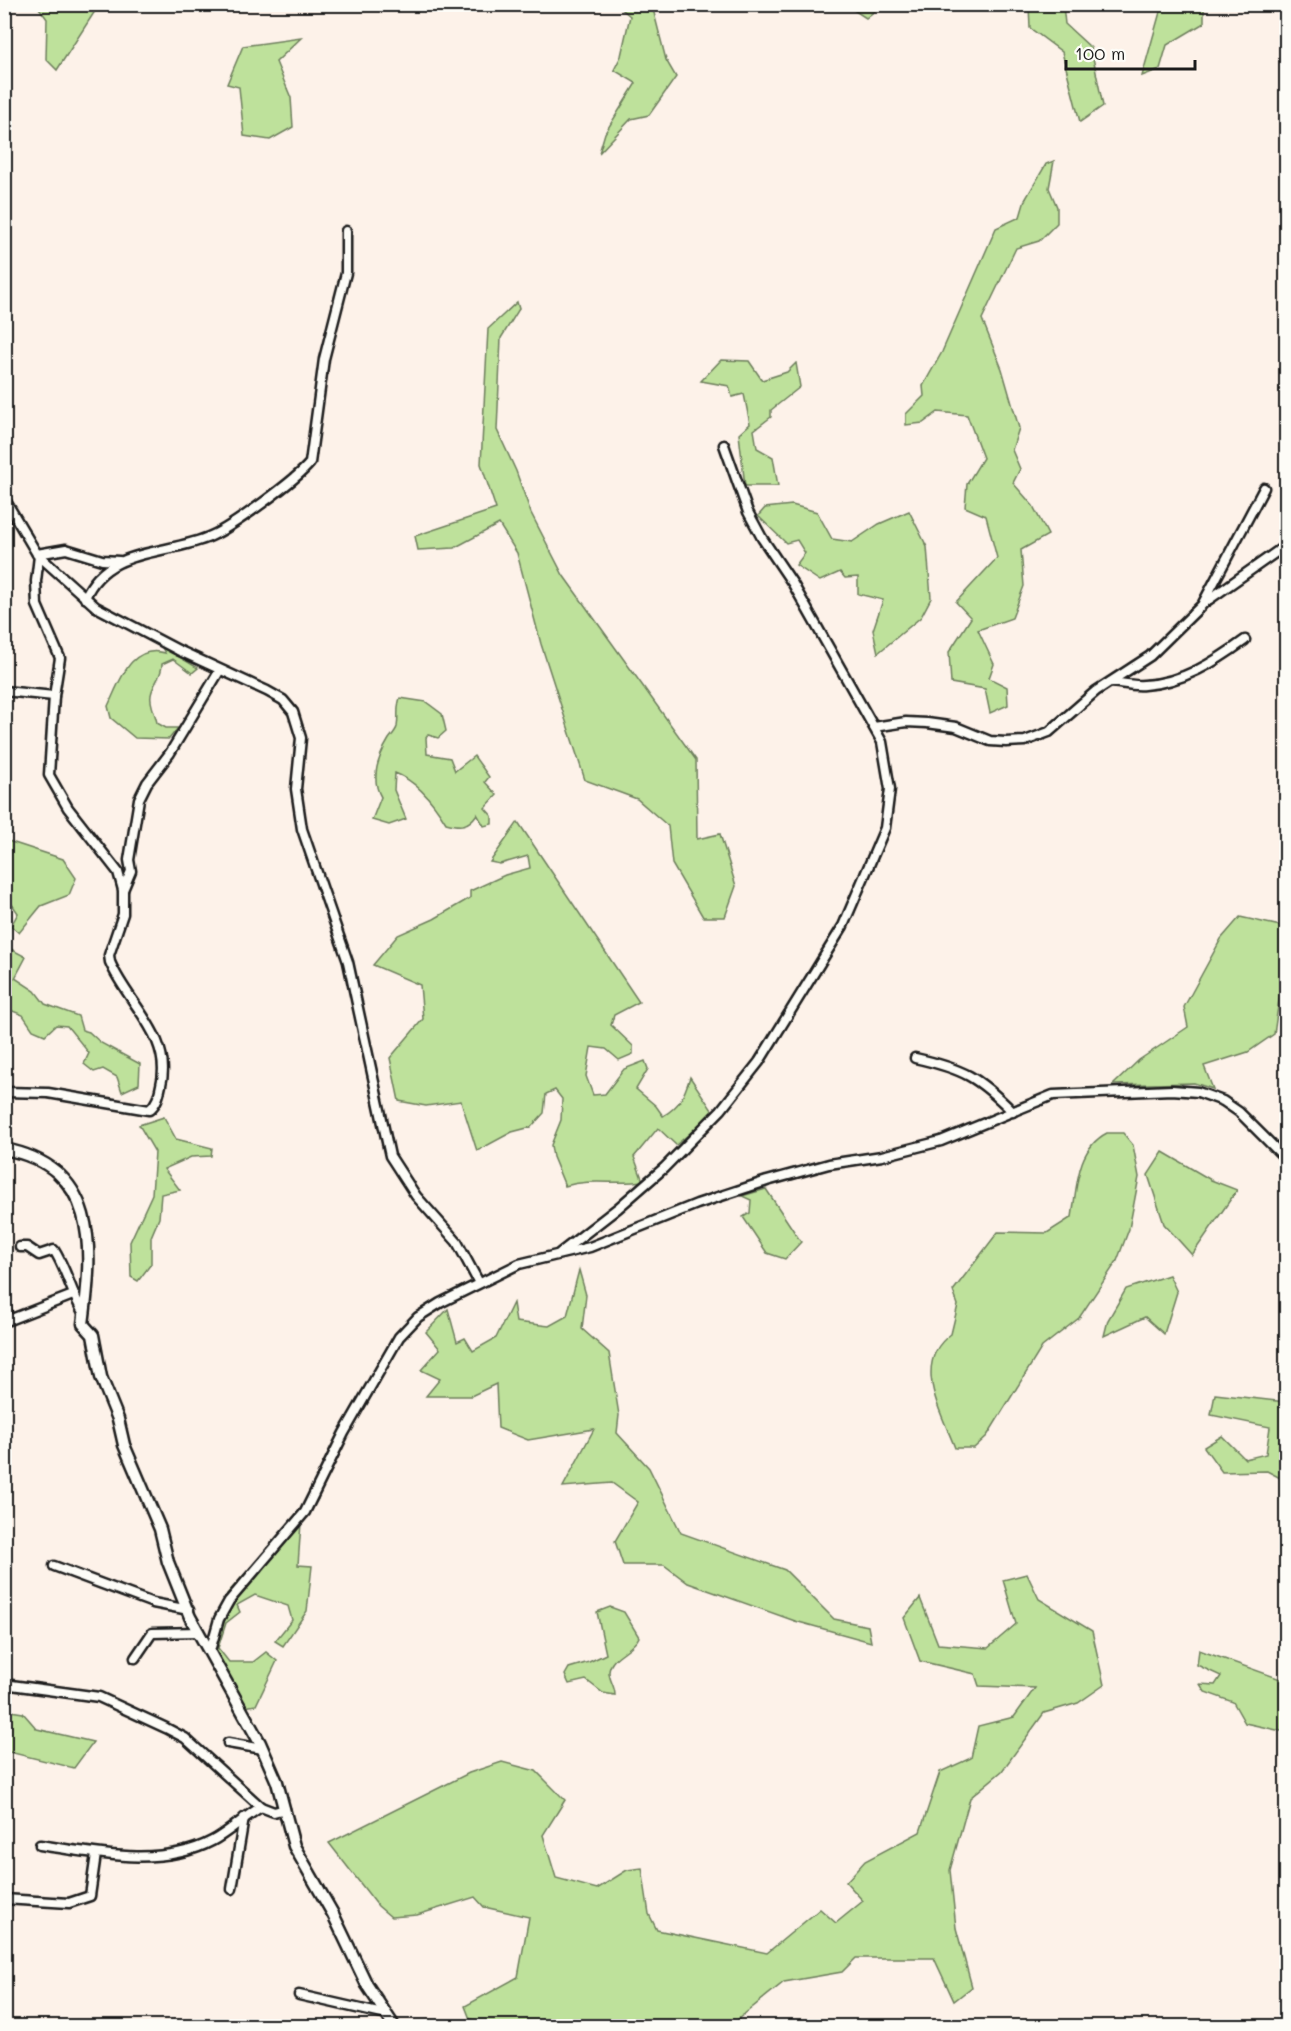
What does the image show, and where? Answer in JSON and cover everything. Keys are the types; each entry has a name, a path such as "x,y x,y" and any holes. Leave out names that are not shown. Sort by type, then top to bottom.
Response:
{"street":[{"path":"38,555 66,549 102,560 119,561 214,535 310,463 324,359 346,273 346,231"},
{"path":"557,1255 644,1186 721,1110 759,1062 803,987 843,926 885,828 889,808 886,754 874,727 758,529 724,445"},
{"path":"1202,605 1264,488"},
{"path":"4,498 38,555 85,598 103,611 283,700 298,721 301,738 296,789 302,829 348,962 390,1156 416,1196 457,1242 479,1282"},
{"path":"874,727 906,722 927,723 956,728 990,741 1025,741 1049,732 1079,704 1150,656 1202,605 1282,548"},
{"path":"4,1092 48,1093 143,1111 153,1107 162,1079 160,1049 146,1019 110,963 109,955 123,914 123,890 114,864 68,808 50,775 54,696 60,658 38,605 36,581 38,555"},
{"path":"85,598 96,579 119,561"},
{"path":"1111,682 1144,685 1183,676 1210,665 1245,640"},
{"path":"123,890 131,871 129,860 139,799 220,670"},
{"path":"4,691 54,696"},
{"path":"915,1058 963,1071 997,1096 1013,1112"},
{"path":"210,1652 219,1619 229,1601 305,1512 344,1433 393,1345 418,1317 479,1282 519,1264 590,1247 721,1195 829,1164 882,1156 940,1141 1053,1095 1069,1092 1172,1090 1198,1092 1223,1101 1239,1112 1287,1159"},
{"path":"4,1149 44,1163 62,1174 76,1194 84,1221 88,1266 82,1324 93,1335 101,1377 118,1419 124,1445 160,1528 168,1562 199,1632 263,1749 285,1809 294,1846 333,1914 367,1985 394,2026"},
{"path":"20,1247 27,1247 39,1255 54,1250 64,1264 73,1295 84,1314"},
{"path":"4,1303 9,1320 73,1295"},
{"path":"54,1566 153,1603 189,1610"},
{"path":"135,1658 152,1633 199,1632"},
{"path":"4,1684 99,1697 185,1738 261,1807 274,1812 285,1809"},
{"path":"228,1743 263,1749"},
{"path":"40,1845 96,1854 155,1855 187,1851 214,1840 261,1807"},
{"path":"232,1889 244,1818"},
{"path":"4,1899 69,1904 90,1896 96,1854"},
{"path":"299,1995 387,2015"}],"green space":[{"path":"853,4 882,5 866,18 852,9"},
{"path":"37,5 99,5 57,70 46,59 47,19"},
{"path":"617,5 652,5 666,60 676,77 649,115 631,119 599,153 605,133 636,83 614,70 621,56 630,16"},
{"path":"1029,5 1063,5 1065,24 1091,48 1103,106 1080,122 1062,52 1030,28"},
{"path":"1162,5 1204,5 1204,23 1167,45 1160,69 1142,76"},
{"path":"301,38 276,62 291,98 293,127 270,140 244,136 239,87 227,84 243,46"},
{"path":"1054,161 1049,188 1057,207 1057,223 1039,241 1016,248 982,319 1002,369 1019,428 1012,450 1020,469 1013,483 1033,506 1048,535 1021,550 1024,586 1012,618 978,630 994,664 989,678 1007,687 1008,705 990,713 985,689 951,683 949,652 971,618 956,602 997,558 986,516 965,507 967,484 983,458 967,415 938,412 923,423 906,425 906,414 924,396 923,386 942,352 996,228 1020,217 1025,200 1046,164"},
{"path":"517,302 519,309 501,338 497,430 516,471 531,513 563,575 696,760 697,839 720,834 736,886 725,917 703,917 672,864 668,826 637,799 585,780 541,644 517,553 499,524 454,548 418,550 415,536 496,509 481,464 488,329"},
{"path":"721,360 749,361 762,380 787,372 796,363 800,387 771,410 771,417 754,430 757,448 773,457 778,486 745,486 739,434 750,424 744,394 732,397 729,386 701,381"},
{"path":"792,505 817,512 832,539 852,542 879,524 909,511 927,547 931,598 921,617 878,653 873,630 883,600 858,594 858,577 845,578 840,572 820,581 796,565 805,553 797,540 786,543 758,516 765,508"},
{"path":"161,646 198,668 192,673 173,659 162,664 161,673 152,691 152,705 157,723 166,728 178,728 169,739 135,738 111,718 108,706 128,666 143,654 153,651 165,653"},
{"path":"400,698 426,702 442,714 446,731 438,738 428,735 426,738 427,754 450,758 455,771 474,756 489,777 485,782 497,795 485,808 492,816 492,824 484,826 477,814 463,825 446,823 424,794 410,781 395,773 394,790 406,819 389,825 372,820 381,797 376,782 377,768 385,746 397,727"},
{"path":"518,822 639,1002 614,1015 611,1025 633,1046 633,1054 619,1060 606,1049 591,1047 586,1076 593,1095 605,1094 624,1069 645,1061 648,1069 636,1089 656,1106 663,1116 681,1100 690,1077 714,1113 676,1145 658,1128 634,1157 643,1181 584,1182 565,1186 553,1157 551,1145 561,1120 562,1099 555,1090 546,1094 544,1113 531,1127 512,1132 477,1151 461,1101 426,1106 399,1101 390,1058 423,1019 420,985 373,965 398,935 434,919 470,898 470,891 505,875 530,868 528,856 500,864 490,862"},
{"path":"5,840 63,859 76,878 69,895 41,906 19,933 11,926 18,913 5,894"},
{"path":"1240,917 1285,927 1282,979 1274,1034 1248,1052 1204,1066 1213,1089 1194,1083 1113,1085 1139,1060 1188,1027 1184,1007 1221,939"},
{"path":"5,946 26,957 15,978 35,991 45,1004 78,1016 82,1030 89,1032 101,1043 140,1064 139,1084 122,1092 117,1077 103,1069 94,1072 84,1064 89,1053 67,1026 56,1025 45,1035 33,1030 23,1015 5,1008"},
{"path":"164,1117 176,1139 212,1148 211,1156 191,1157 164,1169 180,1190 161,1194 159,1218 151,1237 151,1264 138,1281 131,1277 130,1242 152,1194 155,1152 139,1125"},
{"path":"1107,1133 1123,1133 1133,1145 1139,1177 1129,1229 1117,1261 1079,1318 1042,1347 987,1436 974,1448 955,1448 937,1403 931,1373 933,1359 939,1346 951,1334 958,1305 953,1291 998,1232 1047,1233 1072,1217 1077,1181 1084,1159 1089,1149"},
{"path":"1163,1152 1211,1180 1237,1190 1192,1255 1164,1224 1148,1175"},
{"path":"766,1189 801,1242 785,1259 767,1253 743,1217 750,1213 751,1200 742,1196"},
{"path":"579,1270 586,1295 582,1329 609,1353 619,1415 617,1433 649,1468 681,1533 785,1570 834,1619 868,1626 871,1642 795,1621 688,1583 664,1565 623,1565 615,1541 638,1502 612,1483 563,1487 594,1429 528,1440 498,1428 496,1384 471,1396 426,1396 440,1379 421,1370 440,1349 426,1332 448,1309 457,1342 465,1338 473,1351 496,1338 513,1303 516,1322 549,1326 567,1316"},
{"path":"1169,1275 1177,1292 1164,1334 1145,1317 1104,1336 1108,1320 1126,1289"},
{"path":"1215,1394 1286,1402 1286,1481 1267,1471 1222,1472 1204,1447 1222,1436 1245,1459 1266,1454 1270,1427 1211,1415"},
{"path":"313,1497 318,1499 301,1523 298,1565 312,1566 307,1611 283,1646 275,1641 292,1620 288,1606 255,1595 237,1605 240,1612 226,1623 218,1648 229,1662 253,1662 266,1652 277,1661 256,1705 244,1707 212,1654 212,1640 227,1594"},
{"path":"1027,1574 1039,1599 1092,1631 1104,1685 1078,1703 1044,1713 1002,1771 970,1798 950,1870 956,1928 972,1987 954,2001 934,1958 856,1958 842,1972 784,1982 738,2019 744,2026 732,2026 735,2022 730,2026 475,2026 477,2021 470,2019 465,2006 518,1977 529,1917 484,1907 475,1897 417,1915 391,1917 378,1906 329,1843 469,1773 502,1762 536,1771 565,1800 543,1835 556,1878 597,1889 627,1870 642,1868 649,1914 657,1930 767,1953 820,1909 836,1923 863,1901 846,1882 865,1861 920,1832 940,1772 971,1758 978,1726 1014,1717 1035,1688 979,1686 975,1674 920,1661 904,1618 920,1598 938,1644 988,1648 1016,1624 1003,1580"},
{"path":"610,1607 624,1612 639,1637 610,1666 609,1675 615,1695 603,1693 586,1680 569,1684 565,1675 569,1668 606,1654 597,1612"},
{"path":"1199,1650 1286,1681 1286,1732 1245,1723 1233,1702 1205,1692 1200,1684 1215,1685 1221,1676 1197,1665"},
{"path":"4,1710 23,1713 37,1729 93,1742 74,1768 5,1751"}]}
